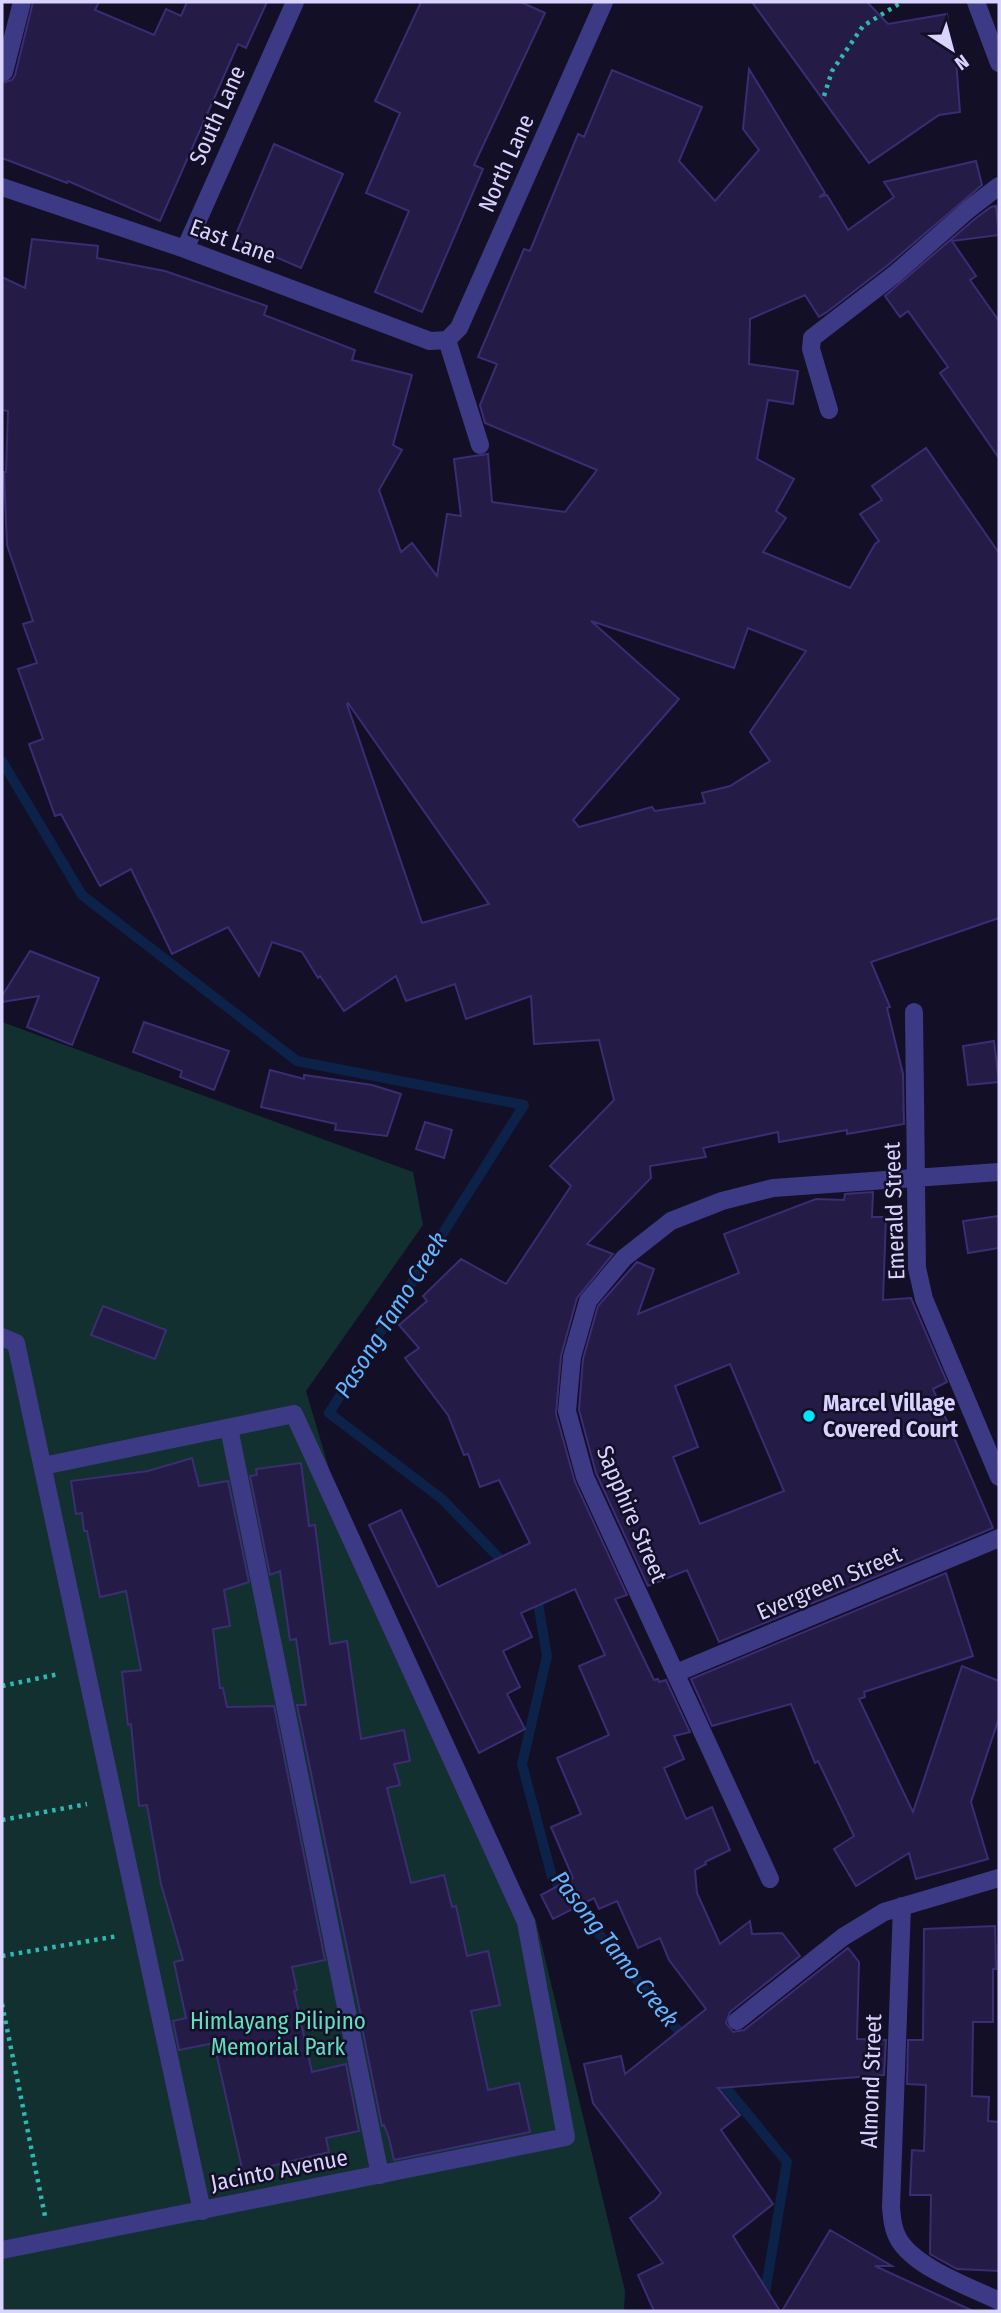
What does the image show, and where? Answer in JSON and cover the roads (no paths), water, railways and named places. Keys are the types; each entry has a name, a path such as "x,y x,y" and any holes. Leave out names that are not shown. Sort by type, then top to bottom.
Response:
{"street":[{"path":"4,72 22,2"},
{"name":"South Lane","path":"184,249 295,2"},
{"name":"North Lane","path":"447,340 459,328 604,2"},
{"path":"976,2 999,62"},
{"path":"829,410 811,349 812,338 895,274 999,186"},
{"name":"East Lane","path":"2,187 184,249 430,341 447,340"},
{"path":"447,340 480,445"},
{"name":"Emerald Street","path":"914,1012 917,1269 924,1299 999,1477"},
{"name":"Sapphire Street","path":"770,1879 585,1478 567,1411 572,1357 588,1301 624,1258 671,1221 722,1201 773,1188 999,1172"},
{"path":"2,1337 16,1343 202,2211"},
{"name":"Jacinto Avenue","path":"2,2250 566,2137 526,1923 293,1414 229,1428"},
{"path":"43,1466 229,1428 380,2175"},
{"name":"Evergreen Street","path":"676,1672 999,1538"},
{"path":"737,2021 843,1937 884,1912 999,1878"},
{"name":"Almond Street","path":"902,1906 891,2207 893,2225 900,2241 932,2268 999,2301"}],"waterway":[{"name":"Pasong Tamo Creek","path":"2,761 82,895 297,1061 524,1105 329,1413 442,1499 508,1567"},
{"name":"Pasong Tamo Creek","path":"534,1594 537,1597 547,1656 522,1764 552,1877 688,2042"},
{"name":"Pasong Tamo Creek","path":"718,2078 787,2162 762,2311"}],"place":[{"name":"Marcel Village Covered Court","path":"809,1416"}],"park label":[{"name":"Himlayang Pilipino Memorial Park","path":"278,2034"}]}
